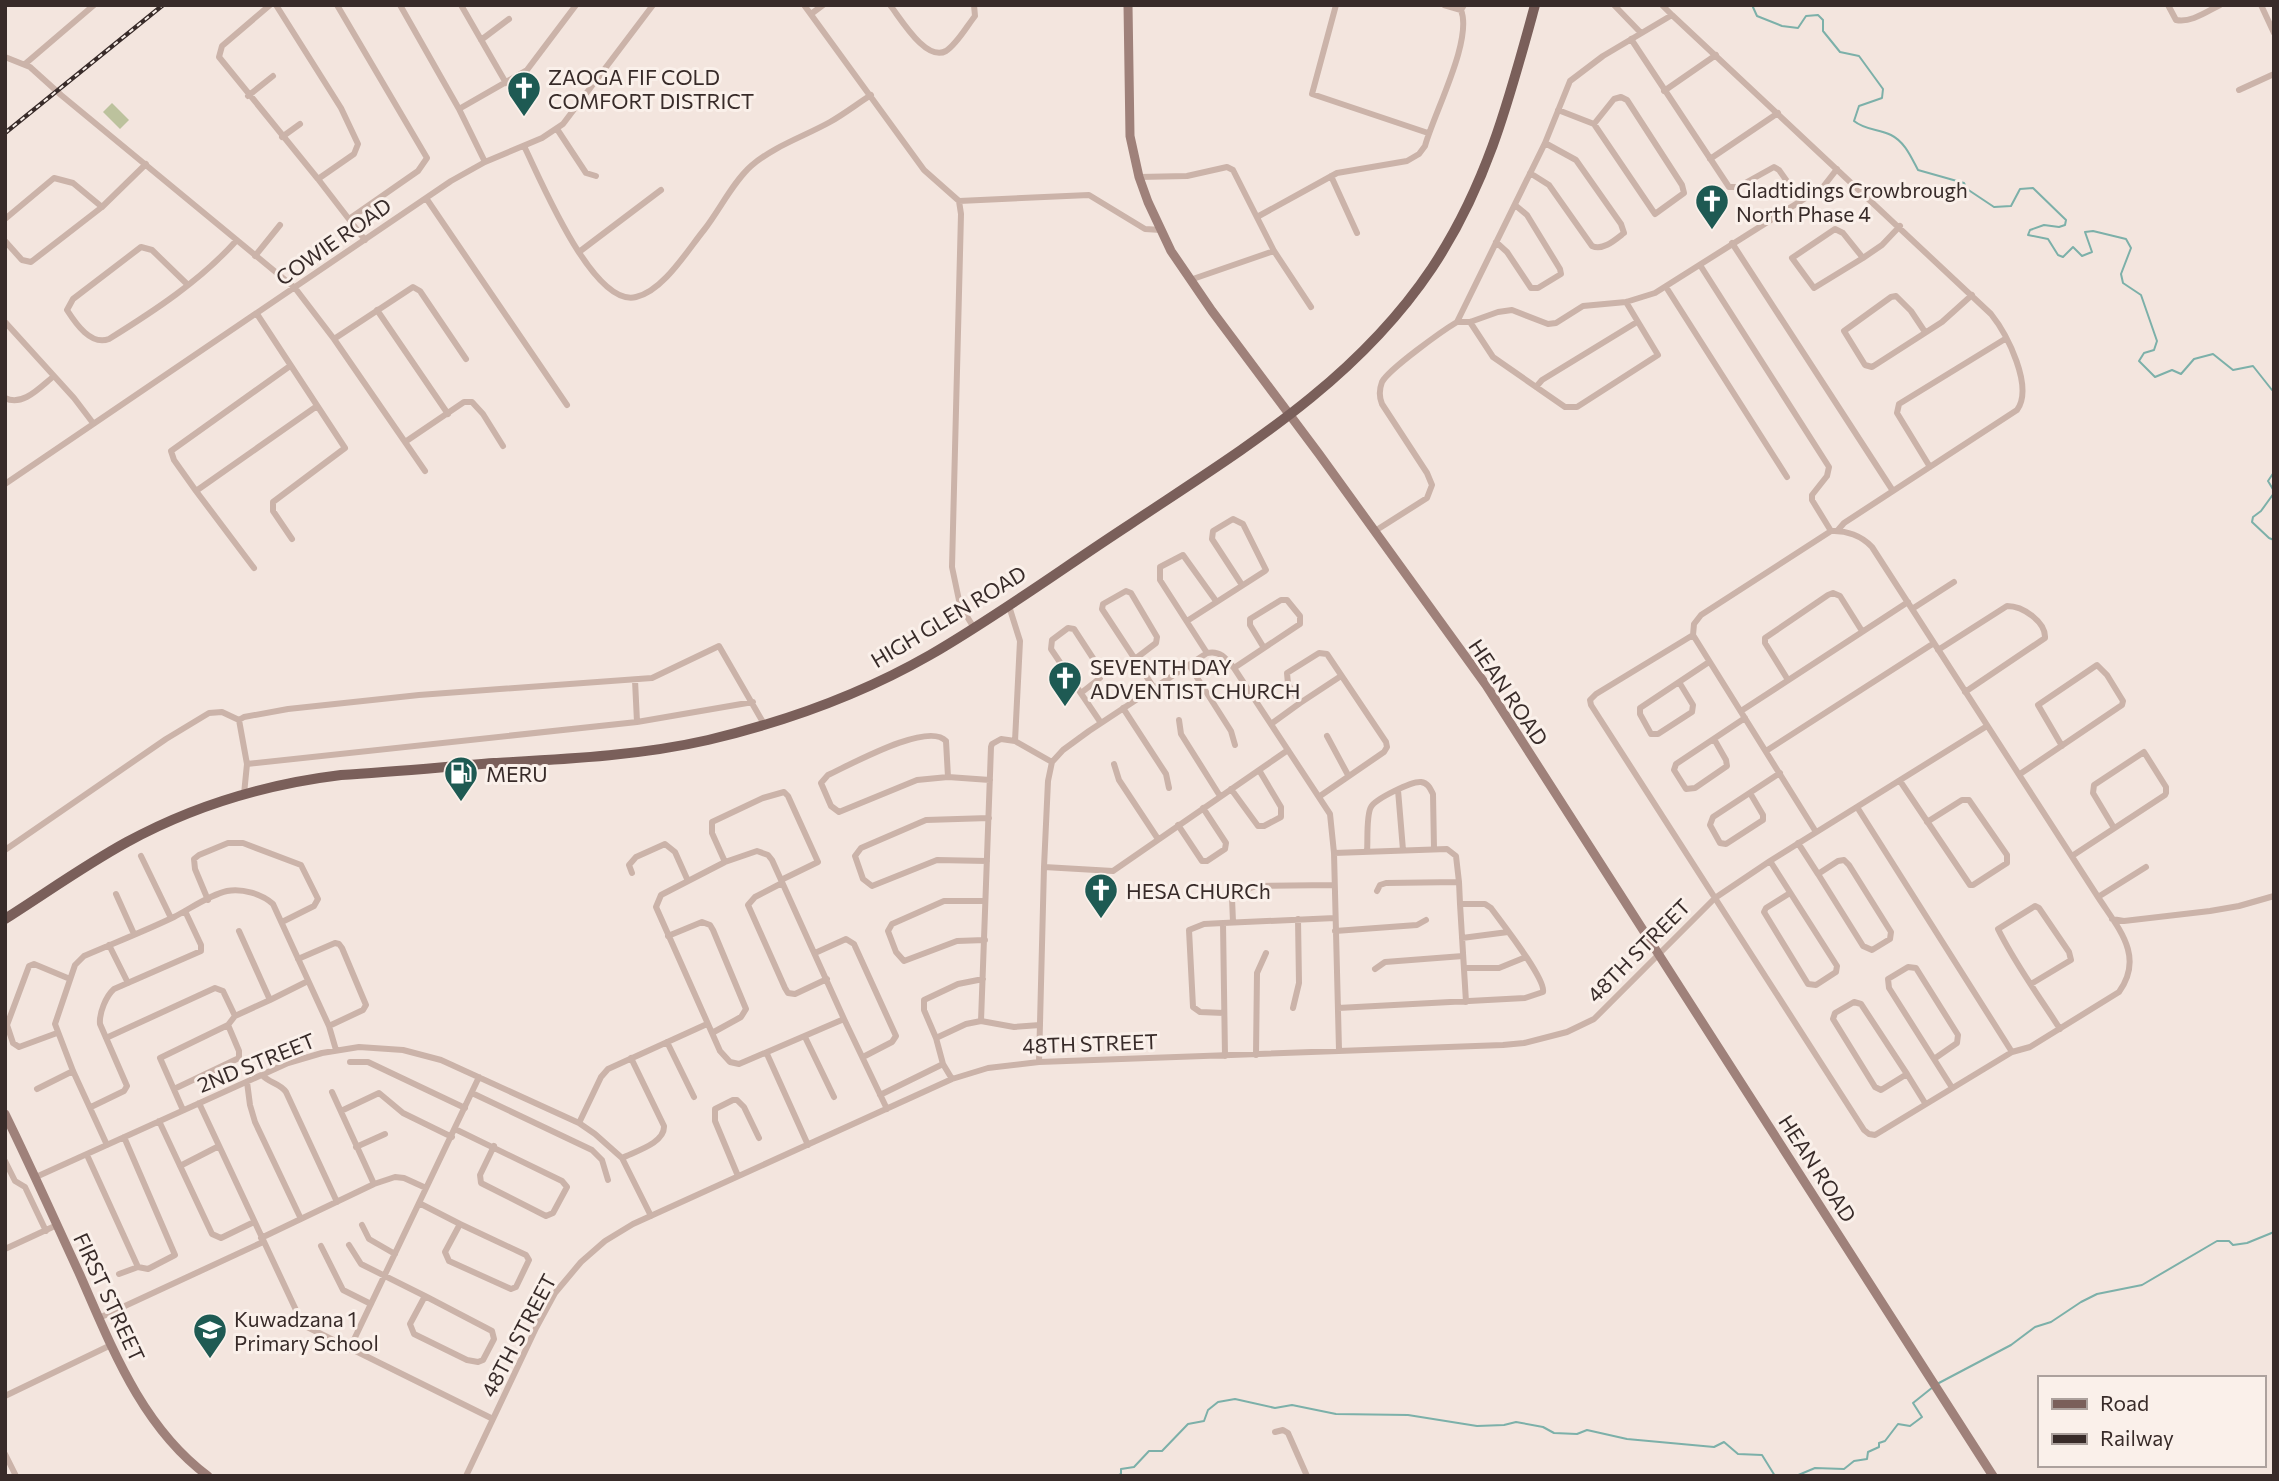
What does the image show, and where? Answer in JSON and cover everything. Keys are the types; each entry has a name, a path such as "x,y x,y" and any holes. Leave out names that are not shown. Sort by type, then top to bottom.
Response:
{"main road":[{"name":"HIGH GLEN ROAD","path":"5,919 128,841 180,817 244,794 315,778 637,752 709,740 764,724 870,685 927,657 1009,606 1291,415 1348,368 1381,333 1416,290 1454,234 1492,153 1535,5"}],"street":[{"path":"25,64 94,5"},
{"path":"270,5 222,47 219,52 221,62 365,240"},
{"path":"276,5 326,84 358,144 354,154 318,179"},
{"path":"337,5 427,158 418,171 349,219"},
{"path":"400,5 459,109 485,162"},
{"path":"461,5 506,83"},
{"path":"459,109 532,65 576,5"},
{"name":"COWIE ROAD","path":"5,484 426,198 485,162 557,129 578,107 653,5"},
{"path":"804,5 923,170 959,201 961,214 952,566 960,605 974,628"},
{"path":"810,14 823,5"},
{"path":"890,5 922,45 931,52 938,53 949,49 975,16 974,5"},
{"name":"HEAN ROAD","path":"1128,5 1130,136 1139,177 1160,230 1190,280 1486,685 1993,1476"},
{"path":"1336,5 1312,94 1428,133"},
{"path":"1257,217 1331,176 1414,158 1425,146 1450,81 1465,26 1463,8 1444,5"},
{"path":"1614,5 1641,33"},
{"path":"1662,5 1991,314 2022,376 2024,389 2021,405 2012,414 1701,615 1694,624 1693,635 1816,832"},
{"path":"2168,5 2176,20 2180,21 2220,5"},
{"path":"2260,5 2274,33"},
{"path":"1457,322 1545,143 1570,81 1631,39 1672,15"},
{"path":"481,40 509,19"},
{"path":"1631,39 1725,183 1732,189 1770,167 1777,168 1801,201"},
{"path":"1664,91 1716,55"},
{"path":"5,57 25,64 295,288 334,339 425,471"},
{"path":"2239,90 2274,74"},
{"path":"248,96 273,76"},
{"path":"524,146 560,219 597,279 617,296 636,297 654,289 707,226 750,167 832,121 871,95"},
{"path":"1558,110 1594,124 1655,214 1685,193 1627,100 1621,97 1614,99 1594,124"},
{"path":"1710,159 1778,113"},
{"path":"282,137 300,124"},
{"path":"557,129 586,173 596,176"},
{"path":"1530,173 1549,185 1592,246 1604,247 1624,233 1621,224 1577,160 1545,143"},
{"path":"5,241 22,260 31,262 102,206 146,164"},
{"path":"1139,177 1187,176 1227,167 1233,170 1273,251 1311,307"},
{"path":"1375,531 1427,498 1431,489 1429,477 1379,397 1382,383 1436,335 1457,322 1470,322 1498,312 1513,310 1548,324 1556,323 1583,306 1626,302 1655,293 1823,187 1837,169"},
{"path":"1331,176 1357,233"},
{"path":"5,219 54,178 74,183 102,206"},
{"path":"579,252 661,190"},
{"path":"959,201 1089,195 1145,229 1160,230"},
{"path":"426,198 567,405"},
{"path":"1496,242 1507,252 1531,288 1538,288 1560,274 1560,269 1527,215 1515,205"},
{"path":"255,256 280,225"},
{"path":"1863,258 1843,233 1836,229 1792,258 1814,288 1863,258 1882,245 1900,226"},
{"path":"188,285 152,250 141,247 73,299 67,310 93,340 103,342 188,285 215,264 236,241"},
{"path":"1732,243 1893,491"},
{"path":"1190,280 1273,251"},
{"path":"1693,635 1596,694 1590,700 1591,705 1864,1130 1875,1135 1951,1086 2012,1052 2030,1047 2119,992 2129,974 2131,958 2112,919 1872,547 1862,537 1835,530 1812,500 1812,495 1827,476 1829,467 1700,265"},
{"path":"1666,287 1787,477"},
{"path":"334,339 413,288 420,291 466,359"},
{"path":"1925,332 1896,296 1844,331 1868,368 1942,322 1972,295"},
{"path":"1470,322 1493,357 1565,407 1577,407 1658,355 1626,302"},
{"path":"377,310 448,414"},
{"path":"257,314 345,448 273,502 272,508 292,538"},
{"path":"5,322 93,423"},
{"path":"1536,387 1542,380 1637,322"},
{"path":"1930,467 1898,413 1899,404 2005,339"},
{"path":"254,568 174,460 171,451 290,366"},
{"path":"5,398 12,401 22,399 54,376"},
{"path":"405,442 464,402 472,402 503,446"},
{"path":"196,491 317,406"},
{"path":"1187,621 1265,571 1266,568 1243,524 1233,519 1213,531 1212,539 1242,585"},
{"path":"1207,653 1160,580 1160,567 1182,555 1216,601"},
{"path":"1741,710 1862,631 1954,582"},
{"path":"1135,659 1156,643 1157,637 1131,593 1126,591 1103,604 1102,609 1154,688"},
{"path":"1788,680 1765,643 1765,638 1828,594 1840,596 1862,631"},
{"path":"1234,668 1264,648 1301,622 1300,616 1287,600 1281,600 1250,619 1250,625 1264,648"},
{"path":"1009,606 1020,641 1015,741"},
{"path":"1766,751 1936,646 2007,606 2014,606 2033,616 2046,633 2043,640 1965,692"},
{"path":"1081,693 1100,678 1102,671 1074,629 1068,628 1052,640 1050,646 1081,693 1101,723"},
{"path":"5,850 166,739 209,713 222,712 239,720 288,709 419,695 652,678 719,646 764,724"},
{"path":"1300,703 1286,676 1290,670 1324,652 1387,745 1384,752 1320,796"},
{"path":"1038,1062 1044,867 1048,782 1052,762 1062,750 1207,653 1219,653 1234,668 1331,814 1339,1050"},
{"path":"1679,682 1693,705 1692,712 1658,734 1651,734 1640,714 1640,708 1679,682 1709,662"},
{"path":"1189,665 1231,731 1236,745"},
{"path":"2020,774 2062,746 2122,705 2121,697 2097,665 2038,705 2062,746"},
{"path":"1270,724 1341,676"},
{"path":"635,680 637,722"},
{"path":"247,764 637,722 753,702"},
{"path":"1123,708 1167,774 1169,788"},
{"path":"1714,739 1727,766 1695,788 1686,789 1674,767 1679,761 1745,719"},
{"path":"239,720 247,764 244,794"},
{"path":"1180,720 1181,734 1220,796"},
{"name":"48TH STREET","path":"466,1476 536,1328 567,1277 605,1241 651,1216 952,1079 988,1068 1038,1062 1503,1045 1545,1039 1567,1032 1594,1019 1715,898 1798,843 1987,726"},
{"path":"948,777 946,741 939,736 932,736 904,740 828,775 821,783 831,806 839,812 917,779 948,777 990,780"},
{"path":"1327,736 1348,775"},
{"path":"981,1021 992,744 1000,739 1015,741 1052,762"},
{"path":"1044,867 1113,871 1288,750"},
{"path":"2072,856 2115,828 2166,793 2166,787 2144,752 2094,785 2093,793 2115,828"},
{"path":"1114,764 1119,780 1158,839"},
{"path":"1231,789 1258,826 1264,826 1281,817 1281,807 1259,770"},
{"path":"1749,793 1763,815 1763,820 1726,844 1720,843 1710,825 1711,819 1749,793 1780,773"},
{"path":"1900,781 1927,822 1970,885 2008,861 2007,855 1969,800 1964,799 1927,822"},
{"path":"1367,852 1369,811 1372,805 1419,782 1425,783 1433,794 1434,849"},
{"path":"1398,790 1403,850"},
{"path":"725,862 712,833 712,822 755,801 784,792 788,794 818,862 755,897 748,905 785,988 791,994 827,979"},
{"path":"1857,807 2012,1052"},
{"path":"1178,825 1202,861 1207,861 1225,849 1226,843 1203,808"},
{"path":"988,860 937,860 872,886 863,879 855,856 861,848 920,822 933,819 989,818"},
{"path":"208,900 195,869 194,859 228,843 243,843 296,862 306,873 318,899 314,906 282,922"},
{"path":"1798,843 1818,874 1866,948 1872,950 1890,939 1891,932 1846,862 1838,861 1818,874"},
{"path":"632,873 629,865 633,859 665,844 673,848 688,881"},
{"path":"1334,853 1447,849 1456,856 1466,1002"},
{"path":"844,1019 748,1063 730,1062 720,1051 658,915 658,900 688,881 750,852 762,852 772,860 887,1109"},
{"path":"141,856 171,918"},
{"path":"1770,861 1837,966 1836,972 1816,985 1808,984 1764,912 1790,893"},
{"path":"2098,897 2146,867"},
{"path":"1377,891 1386,883 1459,883"},
{"path":"1233,922 1232,898 1247,889 1256,886 1334,885"},
{"path":"107,1145 57,1033 55,1019 75,965 80,959 230,890 261,896 273,904 329,1027 336,1050"},
{"path":"116,894 134,934"},
{"path":"2112,919 2210,911 2274,896"},
{"path":"985,901 944,901 892,924 888,931 896,952 904,961 957,942 985,940"},
{"path":"1338,1008 1525,998 1543,992 1544,985 1527,957 1488,906 1460,904"},
{"path":"2031,984 2071,960 2069,952 2035,906 1998,929 2031,984 2060,1029"},
{"path":"91,1107 127,1087 100,1024 100,1016 111,991 201,951 201,945 185,911"},
{"path":"1224,1013 1200,1012 1193,1007 1189,930 1204,924 1335,918"},
{"path":"1293,1008 1299,983 1298,919"},
{"path":"1335,931 1417,925 1426,920"},
{"path":"668,936 702,922 710,925 713,930 746,1009 741,1017 712,1033"},
{"path":"1223,923 1225,1056"},
{"path":"239,931 270,1000"},
{"path":"1462,938 1508,932"},
{"path":"815,953 846,939 855,944 896,1036 892,1042 863,1056"},
{"path":"298,959 335,943 342,948 366,1005 363,1010 329,1027"},
{"path":"109,946 128,983"},
{"path":"1256,1055 1256,973 1266,953"},
{"path":"1375,969 1385,962 1463,956"},
{"path":"1464,968 1499,968 1527,957"},
{"path":"57,1033 19,1047 13,1043 7,1025 29,966 34,964 70,979"},
{"path":"1934,1059 1957,1043 1958,1035 1916,968 1908,967 1887,982 1934,1059 1951,1086"},
{"path":"952,1079 943,1064 924,1010 924,1000 958,984 983,979"},
{"path":"183,1110 160,1060 162,1056 228,1025 235,1016 308,981"},
{"path":"106,1038 215,988 223,991 235,1016"},
{"path":"1907,1074 1884,1089 1877,1089 1833,1020 1834,1015 1854,1002 1860,1002 1907,1074 1925,1103"},
{"path":"936,1038 981,1021 1014,1027 1040,1025"},
{"path":"579,1123 604,1072 707,1024"},
{"path":"174,1089 239,1058 239,1051 228,1025"},
{"path":"805,1037 834,1097"},
{"path":"667,1042 694,1097"},
{"name":"2ND STREET","path":"36,1177 305,1057 336,1050 379,1047 441,1060 579,1123 622,1158 651,1216"},
{"path":"767,1054 808,1145"},
{"path":"622,1158 659,1139 665,1131 631,1058"},
{"path":"350,1062 369,1062 465,1108"},
{"path":"880,1094 943,1064"},
{"path":"37,1089 73,1071"},
{"path":"262,1075 286,1092 337,1202"},
{"path":"349,1350 479,1077"},
{"path":"247,1082 255,1122 300,1219"},
{"path":"331,1092 373,1184"},
{"path":"341,1111 379,1093 403,1113 452,1137"},
{"path":"472,1093 592,1150 602,1160 608,1180"},
{"path":"738,1176 715,1121 715,1110 737,1100 744,1107 759,1138"},
{"path":"199,1104 303,1325 493,1419"},
{"name":"FIRST STREET","path":"5,1114 111,1345 134,1389 155,1423 177,1448 208,1476"},
{"path":"159,1121 212,1234 221,1238 254,1222"},
{"path":"455,1129 494,1146 565,1184 565,1191 553,1213 546,1216 481,1183 480,1175 494,1146"},
{"path":"356,1147 385,1134"},
{"path":"119,1274 138,1267 148,1269 172,1259 175,1255 124,1137"},
{"path":"180,1166 219,1146"},
{"path":"87,1155 138,1267"},
{"path":"5,1160 15,1181 25,1187 46,1231"},
{"path":"99,1318 373,1184 400,1177 426,1188"},
{"path":"419,1203 528,1257 529,1260 514,1289 446,1258 445,1252 460,1224"},
{"path":"5,1249 57,1225"},
{"path":"362,1225 369,1239 395,1254"},
{"path":"349,1245 358,1262 384,1276 425,1296 492,1331 494,1339 483,1360 467,1360 414,1334 411,1324 425,1296"},
{"path":"321,1246 343,1290 371,1304"},
{"path":"5,1396 111,1345"},
{"path":"1275,1432 1283,1430 1288,1433 1307,1476"},
{"path":"5,1454 16,1476"}],"green space":[{"path":"112,103 129,120 120,129 103,112"}],"waterway":[{"path":"1752,5 1757,16 1782,26 1798,28 1806,16 1818,15 1823,20 1823,31 1840,52 1859,56 1883,89 1882,98 1859,106 1854,121 1896,138 1907,150 1918,170 1964,183 1967,189 1994,207 2011,206 2020,189 2033,188 2066,220 2065,225 2044,225 2030,230 2028,235 2048,239 2058,255 2063,257 2073,247 2082,256 2092,252 2085,232 2093,231 2126,239 2131,248 2121,274 2123,283 2141,295 2157,341 2154,350 2144,353 2139,361 2155,377 2172,370 2181,374 2194,359 2213,354 2233,370 2253,366 2272,390 2274,389"},
{"path":"2274,472 2268,481 2274,491"},
{"path":"2274,493 2253,517 2252,522 2274,540"},
{"path":"1937,1384 2011,1345 2035,1327 2051,1322 2097,1294 2142,1285 2217,1241 2229,1241 2233,1245 2247,1243 2274,1232"},
{"path":"1796,1476 1815,1468 1844,1469 1854,1461 1867,1459 1868,1452 1879,1447 1879,1443 1885,1441 1898,1424 1910,1426 1922,1417 1913,1403 1933,1387"},
{"path":"1117,1476 1121,1474 1121,1469 1134,1467 1149,1451 1162,1451 1188,1424 1204,1421 1208,1410 1218,1402 1235,1399 1275,1408 1292,1405 1336,1414 1408,1415 1477,1426 1516,1422 1543,1427 1554,1433 1577,1434 1587,1430 1627,1439 1714,1447 1724,1442 1738,1454 1762,1455 1775,1476"}],"railway":[{"path":"5,133 163,5"}],"place":[{"name":"ZAOGA FIF COLD COMFORT DISTRICT","path":"524,118"},
{"name":"Gladtidings Crowbrough North Phase 4","path":"1712,231"},
{"name":"SEVENTH DAY ADVENTIST CHURCH","path":"1065,708"},
{"name":"MERU","path":"461,803"},
{"name":"HESA CHURCh","path":"1101,920"},
{"name":"Kuwadzana 1 Primary School","path":"210,1360"}]}
